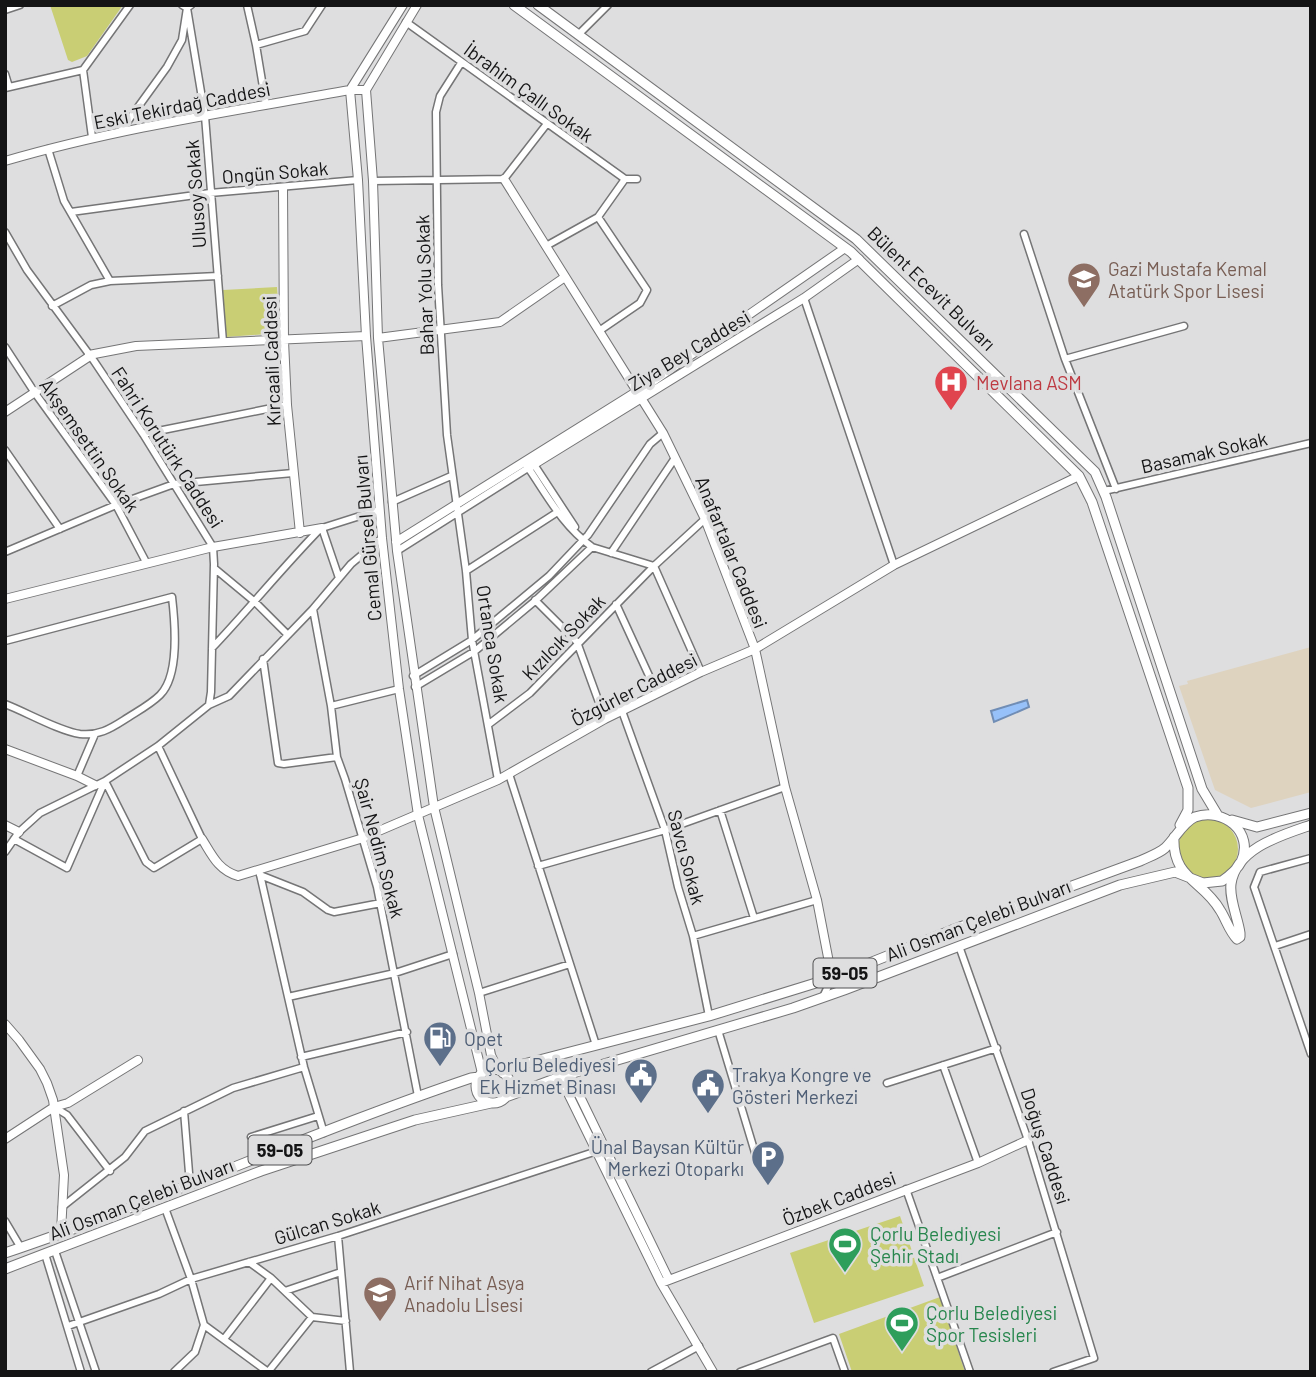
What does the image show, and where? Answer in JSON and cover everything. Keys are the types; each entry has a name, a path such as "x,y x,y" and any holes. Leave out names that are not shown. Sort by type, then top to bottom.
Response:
{"main road":[{"path":"514,5 859,259 1079,476 1092,502 1188,788 1188,810 1173,838 1174,856 1185,876 1220,908 1237,939 1240,933 1231,884 1245,846 1231,820"},
{"name":"Bülent Ecevit Bulvarı","path":"538,5 856,239 1095,472 1104,491 1202,789 1217,814"},
{"path":"1217,814 1256,827 1311,813"},
{"name":"59-05","path":"1173,838 1192,818 1217,814"},
{"path":"1185,876 1203,883 1222,881 1261,846 1311,825"},
{"name":"Ali Osman Çelebi Bulvarı","path":"501,1071 709,1016 832,978 952,930 1140,861 1164,849 1173,838"},
{"name":"Ali Osman Çelebi Bulvarı","path":"506,1097 565,1076 823,997 1120,885 1166,873 1175,872 1185,876"},
{"path":"487,1070 501,1071 509,1082 506,1097 491,1102 478,1094 476,1088 480,1075 487,1070"},
{"name":"Ali Osman Çelebi Bulvarı","path":"5,1253 480,1075"},
{"name":"Ali Osman Çelebi Bulvarı","path":"5,1269 261,1171 415,1120 491,1102"}],"street":[{"path":"5,10 20,5"},
{"path":"5,74 7,87 83,70 130,5"},
{"path":"247,5 266,105"},
{"path":"256,45 304,31 322,5"},
{"path":"366,90 417,5"},
{"path":"578,35 608,5"},
{"path":"120,132 167,67 182,40 187,6"},
{"name":"Ulusoy Sokak","path":"187,6 205,116 223,342"},
{"path":"350,90 399,6"},
{"name":"İbrahim Çallı Sokak","path":"406,22 546,125 625,179"},
{"name":"Bahar Yolu Sokak","path":"456,508 447,435 435,179 436,112 440,96 461,63"},
{"path":"83,70 92,137"},
{"name":"Eski Tekirdağ Caddesi","path":"5,161 92,137 350,90 366,90"},
{"name":"Cemal Gürsel Bulvarı","path":"350,90 379,510 399,689 418,815 480,1075"},
{"name":"Cemal Gürsel Bulvarı","path":"366,90 373,181 378,338 396,547 413,676 434,807 479,993 491,1055 501,1071"},
{"path":"373,181 504,179 546,125"},
{"path":"48,149 64,201 110,281"},
{"name":"Anafartalar Caddesi","path":"504,179 663,433 705,519 755,649 785,787 817,900 832,978"},
{"path":"546,246 598,217 625,179 637,179"},
{"name":"Ongün Sokak","path":"71,212 210,193 358,180"},
{"name":"Kırcaali Caddesi","path":"283,188 287,405 300,533"},
{"path":"598,217 647,290 640,303 599,331"},
{"name":"Fahri Korutürk Caddesi","path":"6,234 52,306 143,434 214,547 209,705"},
{"path":"1024,234 1065,359 1116,489"},
{"name":"Ziya Bey Caddesi","path":"639,395 845,248"},
{"name":"Ziya Bey Caddesi","path":"396,547 639,395 804,298 859,259"},
{"path":"52,306 91,285 110,281 218,276"},
{"path":"378,338 500,323 565,277"},
{"path":"804,298 894,565"},
{"path":"1065,359 1184,326"},
{"path":"5,412 90,356 136,346 366,336"},
{"name":"Akşemsettin Sokak","path":"5,347 34,393 116,505 146,562"},
{"path":"143,434 287,405"},
{"path":"413,676 472,640 529,594 583,540 650,444 663,433"},
{"name":"Basamak Sokak","path":"1104,491 1311,443"},
{"path":"5,450 60,529"},
{"path":"611,553 675,458"},
{"path":"529,463 583,540"},
{"path":"529,463 556,513 583,540 592,547 654,566 701,672"},
{"path":"5,552 116,505 174,484 293,473"},
{"path":"392,502 452,476"},
{"name":"Özgürler Caddesi","path":"202,839 217,864 238,876 259,873 363,838 498,780 605,719 755,649 894,565 1079,476"},
{"name":"Ortanca Sokak","path":"456,508 466,571 472,640 498,780"},
{"path":"5,599 146,562 214,547 300,533 379,510"},
{"path":"466,571 556,513"},
{"name":"Kızılcık Sokak","path":"489,724 530,693 577,642 705,519"},
{"path":"321,528 339,578"},
{"path":"212,648 255,602 276,574 321,528"},
{"path":"5,852 17,835 40,813 105,780 158,746 209,705 229,696 313,609 339,578 382,538"},
{"path":"415,687 475,651 535,601 592,547"},
{"path":"214,568 255,602 288,635"},
{"path":"529,594 577,642 605,719"},
{"path":"5,641 172,597 175,623 172,674 161,694 118,724 95,734 77,733 5,704"},
{"path":"616,604 657,693"},
{"name":"Şair Nedim Sokak","path":"313,609 331,706 337,757 380,903 418,1096"},
{"path":"263,659 278,763 337,757"},
{"path":"331,706 399,689"},
{"name":"Savcı Sokak","path":"622,711 665,830 693,936 709,1016"},
{"path":"77,776 95,734"},
{"path":"105,780 140,853 154,868 202,839 158,746"},
{"path":"5,749 95,785"},
{"path":"509,774 596,1045"},
{"path":"5,825 67,868 84,834 105,780"},
{"path":"538,866 665,830 785,787"},
{"path":"720,810 754,918"},
{"path":"1311,858 1260,872 1254,887 1311,1054"},
{"path":"259,873 303,892 328,910 347,911 380,903"},
{"path":"259,873 301,1056 324,1133"},
{"path":"693,936 817,900"},
{"path":"1275,946 1311,934"},
{"name":"Doğuş Caddesi","path":"959,946 1028,1140 1094,1358 1053,1372"},
{"path":"288,997 395,972 453,954"},
{"path":"479,993 570,964"},
{"path":"823,997 832,978"},
{"path":"5,1024 40,1069 54,1107 64,1175 61,1233"},
{"path":"718,1030 756,1156"},
{"path":"301,1056 407,1032"},
{"path":"887,1083 997,1048"},
{"path":"5,1139 54,1107 68,1103 138,1060"},
{"path":"943,1065 978,1163"},
{"path":"62,1207 110,1171 145,1131 233,1088 304,1067"},
{"path":"565,1076 597,1151 643,1237"},
{"path":"565,1076 643,1237 713,1372"},
{"path":"54,1107 67,1115 110,1171"},
{"path":"184,1111 190,1185"},
{"path":"251,1137 318,1116"},
{"name":"Özbek Caddesi","path":"665,1281 978,1163 1028,1140"},
{"name":"Gülcan Sokak","path":"68,1326 159,1294 191,1279 338,1236 597,1151"},
{"path":"906,1189 970,1372"},
{"path":"165,1208 191,1279 204,1325 195,1352 174,1372"},
{"path":"5,1221 21,1248"},
{"path":"937,1278 1057,1232"},
{"path":"338,1236 350,1372"},
{"path":"55,1251 96,1372"},
{"path":"45,1254 81,1372"},
{"path":"249,1262 271,1278 312,1317 346,1321"},
{"path":"285,1292 341,1272"},
{"path":"223,1339 271,1278"},
{"path":"204,1325 268,1372 312,1317"},
{"path":"740,1372 833,1338 845,1372"},
{"path":"652,1372 699,1346"}],"shaded area":[{"path":"1311,647 1311,792 1251,808 1215,790 1179,686 1188,684 1187,681"}],"green space":[{"path":"50,5 123,5 87,56 72,62 68,60"},
{"path":"277,287 280,333 226,337 223,290"},
{"path":"1208,819 1229,828 1238,849 1229,870 1208,879 1187,870 1178,849 1187,828"},
{"path":"900,1216 924,1286 814,1323 790,1253"},
{"name":"Çorlu Belediyesi Spor Tesisleri","path":"940,1297 965,1372 852,1372 839,1334"}],"water":[{"path":"1027,700 1029,707 994,722 991,711"}],"place":[{"name":"Gazi Mustafa Kemal Atatürk Spor Lisesi","path":"1084,309"},
{"name":"Mevlana ASM","path":"951,412"},
{"name":"Opet","path":"440,1068"},
{"name":"Çorlu Belediyesi Ek Hizmet Binası","path":"641,1105"},
{"name":"Trakya Kongre ve Gösteri Merkezi","path":"708,1115"},
{"name":"Ünal Baysan Kültür Merkezi Otoparkı","path":"768,1187"},
{"name":"Çorlu Belediyesi Şehir Stadı","path":"845,1274"},
{"name":"Arif Nihat Asya Anadolu Lİsesi","path":"380,1323"},
{"name":"Çorlu Belediyesi Spor Tesisleri","path":"902,1353"}]}
